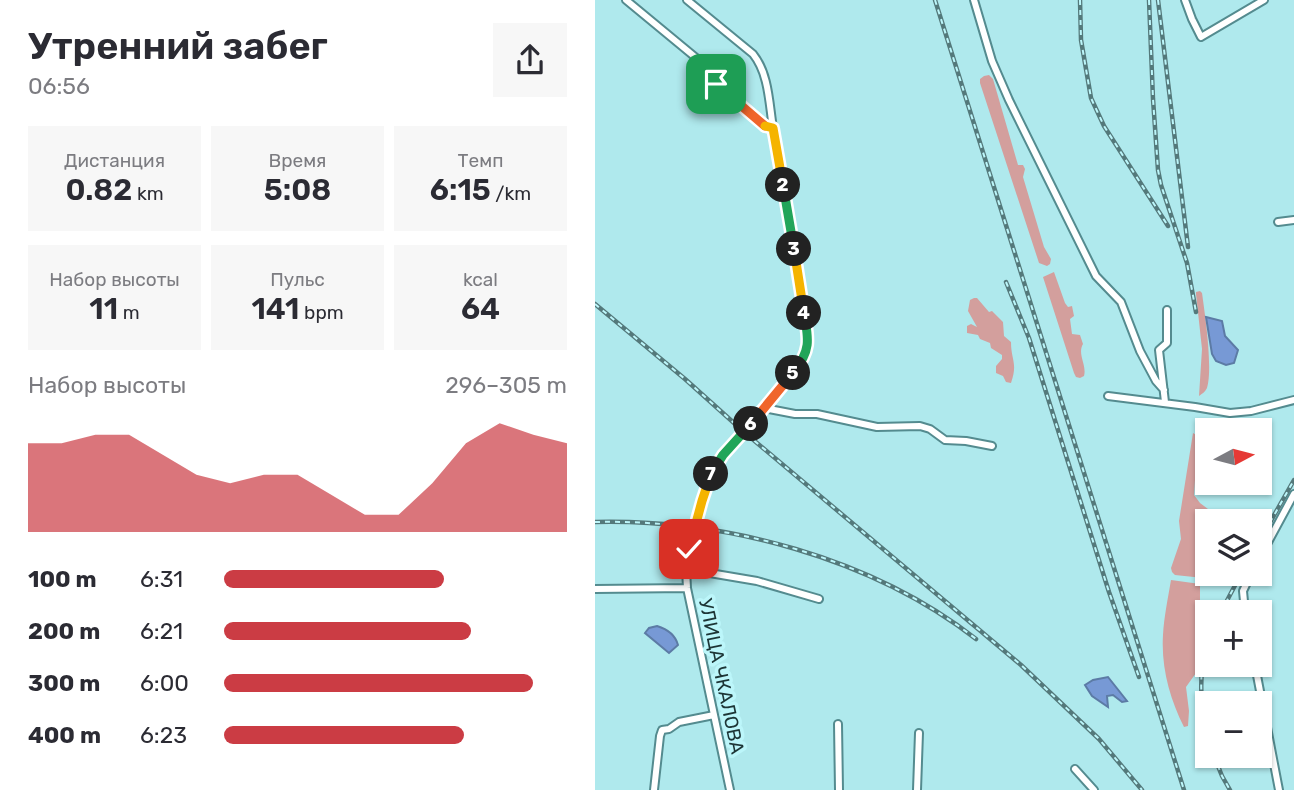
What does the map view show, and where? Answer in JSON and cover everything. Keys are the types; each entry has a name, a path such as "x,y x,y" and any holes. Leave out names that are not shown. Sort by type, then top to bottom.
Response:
{"street":[{"path":"626,0 712,71 716,84 765,126 773,128"},
{"name":"УЛИЦА ЧКАЛОВА","path":"687,0 753,54 764,71 808,345 801,363 723,455 712,472 694,528 686,569 687,588 730,790"},
{"path":"974,0 992,61 1009,100 1096,276 1121,302 1140,351 1164,390"},
{"path":"1185,0 1201,37 1265,0"},
{"path":"1278,222 1294,220"},
{"path":"1165,402 1159,350 1167,343 1167,310"},
{"path":"1108,396 1230,413 1251,411 1294,400"},
{"path":"766,407 795,414 817,414 877,427 920,426 930,429 945,440 992,446"},
{"path":"1272,535 1294,494"},
{"path":"686,569 757,581 819,599"},
{"path":"595,589 687,588"},
{"path":"1257,677 1279,790"},
{"path":"654,790 663,730 679,722 714,715"},
{"path":"838,724 839,790"},
{"path":"917,790 919,733"},
{"path":"1075,769 1094,790"}],"shaded area":[{"path":"989,75 993,79 1018,165 1023,165 1025,169 1023,177 1044,247 1051,259 1047,266 1039,263 980,83 980,79"},
{"path":"1054,272 1065,303 1068,307 1072,306 1072,334 1080,335 1083,344 1081,352 1085,372 1080,378 1074,373 1043,277"},
{"path":"1200,291 1209,355 1209,379 1207,388 1199,396 1202,349 1196,292"},
{"path":"974,298 1003,322 1004,336 1011,342 1014,362 1011,383 996,373 996,366 1002,355 978,335 967,333 967,326 971,324 977,327 968,311 970,300"},
{"path":"1193,433 1194,495 1208,509 1195,509 1195,578 1175,575 1172,572 1181,539 1179,521"},
{"path":"1171,580 1200,586 1200,600 1195,600 1195,674 1186,687 1189,711 1188,726 1184,727 1165,671 1164,628"}],"water":[{"path":"1206,317 1222,321 1225,336 1238,350 1234,363 1226,365 1216,361 1212,354"},
{"path":"657,626 670,632 677,641 678,645 669,653 645,633 649,628"},
{"path":"1108,677 1127,701 1122,702 1113,695 1107,696 1108,707 1092,696 1085,685"}],"railway":[{"path":"935,0 1184,790"},
{"path":"1080,0 1081,40 1091,98 1104,126 1168,226"},
{"path":"1149,0 1158,170 1187,263 1196,312"},
{"path":"1158,0 1188,247"},
{"path":"1006,282 1029,338 1109,592 1139,677"},
{"path":"595,304 1021,665 1099,739 1142,790"},
{"path":"1272,519 1294,480"},
{"path":"595,522 695,528 746,536 796,549 891,586 976,639"},
{"path":"1227,600 1235,586"},
{"path":"1201,691 1202,677"},
{"path":"1219,768 1230,790"}],"route":[{"path":"689,549 712,472 723,455 801,363 808,345 773,128 765,126 716,84"}]}
